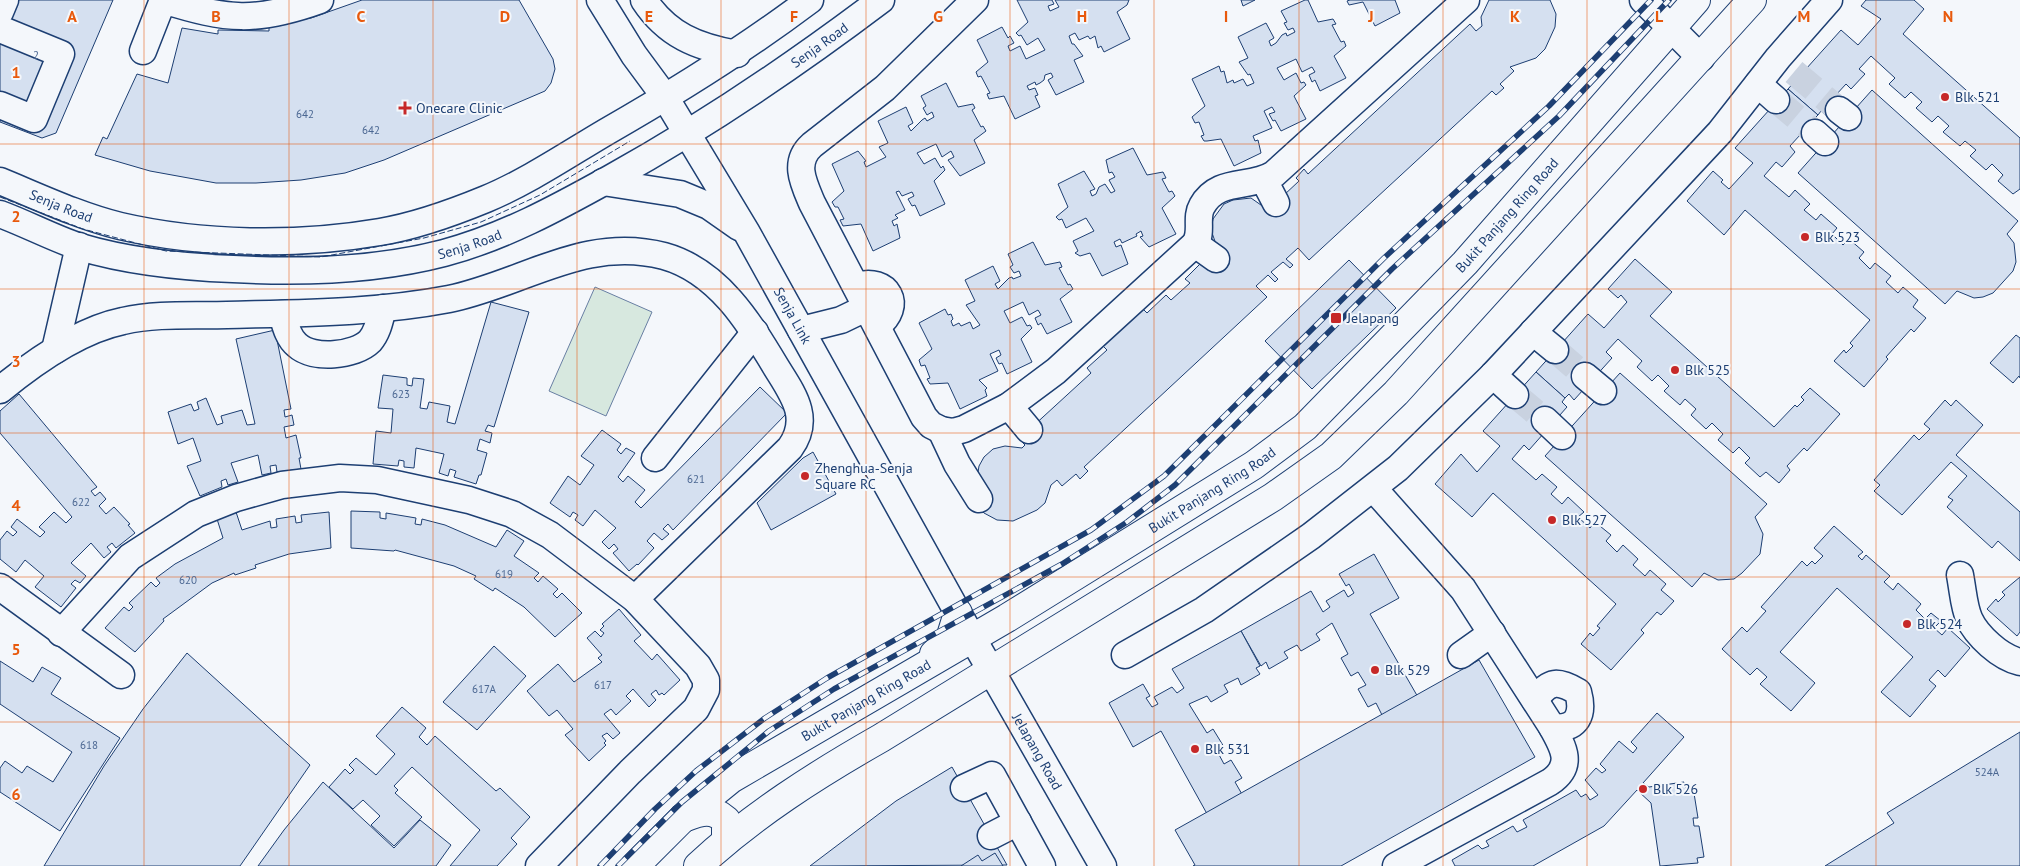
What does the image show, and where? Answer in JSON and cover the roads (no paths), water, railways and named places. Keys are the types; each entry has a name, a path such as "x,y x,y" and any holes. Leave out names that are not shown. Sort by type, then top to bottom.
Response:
{"main road":[{"name":"Bukit Panjang Ring Road","path":"635,866 684,818 731,779 1007,618 1254,465 1305,427 1465,263 1696,0"},
{"path":"698,866 726,841 775,803 827,769 1273,497 1331,456 1396,393 1752,0"},
{"path":"930,662 933,655 950,639 958,612"},
{"path":"684,818 706,810 718,813 726,820 726,841"}],"street":[{"path":"0,12 5,0"},
{"path":"143,51 163,0 199,11 233,17 278,14 320,0"},
{"name":"Senja Link","path":"600,0 634,55 665,97 747,233 972,638"},
{"path":"644,0 657,17 687,40 703,47 736,54"},
{"name":"Senja Road","path":"0,181 84,215 159,234 267,241 325,240 382,232 439,216 488,198 665,97 736,54 810,0"},
{"name":"Senja Road","path":"0,214 79,246 147,262 192,267 334,271 442,253 484,240 549,211 688,134 881,0"},
{"path":"975,0 885,88 812,144 804,153 801,163 803,184 924,417 931,425 941,430 964,429 1009,406 1056,371 1195,244 1199,236 1199,212 1212,193 1227,185 1270,191 1454,25 1466,0"},
{"path":"1643,0 1701,58"},
{"path":"1125,655 1204,610 1311,536 1374,489 1398,468 1493,375 1720,132 1767,92 1829,0"},
{"path":"0,29 61,54 34,119 0,105"},
{"path":"603,182 680,194 709,206 747,233"},
{"path":"1195,244 1216,258"},
{"path":"55,350 79,246"},
{"path":"0,390 27,367 55,350 102,327 138,318 282,314 383,308 451,299 578,256 607,251 639,252 665,256 690,266 713,283 731,301 755,332 799,406 800,418 798,435 790,448 635,599"},
{"path":"801,330 841,320 867,306"},
{"path":"282,314 290,336 297,346 312,353 326,354 346,352 366,344 376,330 383,308"},
{"path":"655,458 755,332"},
{"path":"1533,332 1555,350"},
{"path":"1493,375 1516,395"},
{"path":"1009,406 1029,430"},
{"path":"941,430 957,464 979,499"},
{"path":"61,633 130,557 196,514 236,498 282,485 340,478 377,480 421,488 469,500 512,514 550,535 635,599 698,666 706,680 706,690 696,710 630,772 539,866"},
{"path":"1374,489 1463,589 1552,727 1561,742 1564,754 1564,769 1561,774 1410,862"},
{"path":"1960,575 1966,613 1972,628 2000,654 2020,662"},
{"path":"0,587 121,675"},
{"path":"1461,655 1492,633"},
{"name":"Jelapang Road","path":"972,638 1103,866"},
{"path":"1535,700 1544,688 1554,683 1565,684 1578,692 1582,706 1580,716 1573,724 1562,728 1552,727"},
{"path":"964,788 992,775 1042,866"},
{"path":"990,836 1018,822"}],"tunnel":[{"path":"1794,72 1839,110"},
{"path":"1776,100 1815,133"},
{"path":"1555,350 1585,376"},
{"path":"1515,395 1545,420"}],"railway":[{"path":"600,866 655,809 696,771 765,718 827,678 1091,530 1164,476 1384,258 1549,106 1651,0"},
{"path":"618,866 682,802 769,731 834,689 1062,564 1127,522 1175,485 1392,269 1559,116 1669,0"}],"place":[{"name":"Blk 521","path":"1945,97"},
{"name":"Onecare Clinic","path":"405,108"},
{"name":"Blk 523","path":"1805,237"},
{"name":"Jelapang","path":"1336,318"},
{"name":"Blk 525","path":"1675,370"},
{"name":"Zhenghua-Senja Square RC","path":"805,476"},
{"name":"Blk 527","path":"1552,520"},
{"name":"Blk 524","path":"1907,624"},
{"name":"Blk 529","path":"1375,670"},
{"name":"Blk 531","path":"1195,749"},
{"name":"Blk 526","path":"1643,789"}]}
